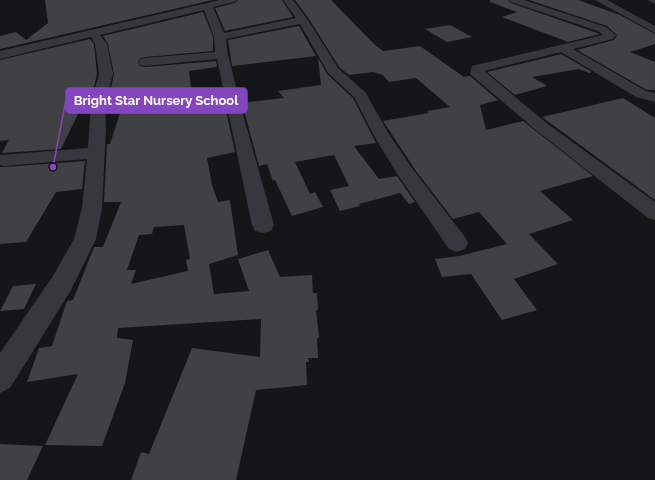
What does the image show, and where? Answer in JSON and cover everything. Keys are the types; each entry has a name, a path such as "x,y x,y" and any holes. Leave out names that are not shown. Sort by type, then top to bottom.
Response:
{"street":[{"path":"0,55 214,3 232,0"},
{"path":"288,0 303,20 333,70 360,95 381,134 405,172 458,243"},
{"path":"514,0 602,29 610,35 609,37 478,69 477,74 543,128 655,213"},
{"path":"600,0 655,30"},
{"path":"214,3 215,27 220,37 222,55 263,226"},
{"path":"220,37 303,20"},
{"path":"0,378 62,283 85,239 92,208 98,129 98,102 106,74 101,44 93,32"},
{"path":"562,48 641,94 655,98"},
{"path":"145,62 222,55"},
{"path":"4,160 96,153"}],"building":[{"path":"45,0 213,0 0,49 0,36 16,32 26,40 48,23"},
{"path":"238,0 282,0 293,17 225,31 215,8 235,3"},
{"path":"295,0 331,0 375,45 383,51 420,46 464,77 470,76 498,100 480,105 486,130 523,121 593,176 540,191 573,220 529,234 558,264 514,279 537,310 502,320 471,274 442,277 435,259 459,256 507,244 479,212 453,219 416,171 383,121 429,113 427,111 450,107 416,78 389,82 383,75 373,72 349,75 339,67 309,19"},
{"path":"490,0 508,0 511,3 600,34 568,42 502,17 517,12 490,2"},
{"path":"529,0 578,0 620,15 655,34 655,44 630,52 655,62 655,90 647,90 577,50 614,40 617,35 607,26"},
{"path":"203,12 213,37 213,51 145,57 140,58 138,62 140,66 145,67 216,61 217,67 189,71 193,102 222,98 235,152 207,158 212,185 218,202 230,200 238,255 209,264 214,294 249,291 238,259 268,250 280,277 312,275 313,293 317,293 318,310 316,310 319,338 317,338 318,358 308,358 309,362 306,362 307,385 256,390 236,480 131,480 141,452 149,454 192,348 260,357 261,319 118,328 117,338 133,340 125,383 102,446 45,445 78,374 27,382 39,348 52,346 67,301 73,300 94,247 103,247 121,202 104,202 107,144 110,144 123,104 107,106 114,74 108,44 103,36","holes":["184,225 190,259 186,260 188,271 131,284 136,270 127,270 139,235 152,234 154,227"]},
{"path":"450,25 472,37 447,42 425,29"},
{"path":"299,26 316,56 232,66 228,40"},
{"path":"90,39 94,44 97,74 89,108 80,110 61,149 2,153 9,140 0,141 0,60"},
{"path":"561,54 592,72 589,73 579,69 532,77 547,86 515,95 487,72"},
{"path":"318,58 327,74 353,98 376,143 354,146 379,179 397,176 415,202 409,204 400,193 359,204 360,206 340,211 330,190 349,186 334,155 295,162 310,194 315,192 323,207 292,216 275,180 273,181 267,164 259,166 242,103 284,98 278,91 321,85"},
{"path":"623,98 655,118 655,200 542,117"},
{"path":"85,161 82,189 56,192 26,242 0,244 0,167"},
{"path":"36,284 24,309 0,311 13,286"},
{"path":"0,444 43,446 27,480 0,480"}],"place":[{"name":"Bright Star Nursery School","path":"53,167"}]}
